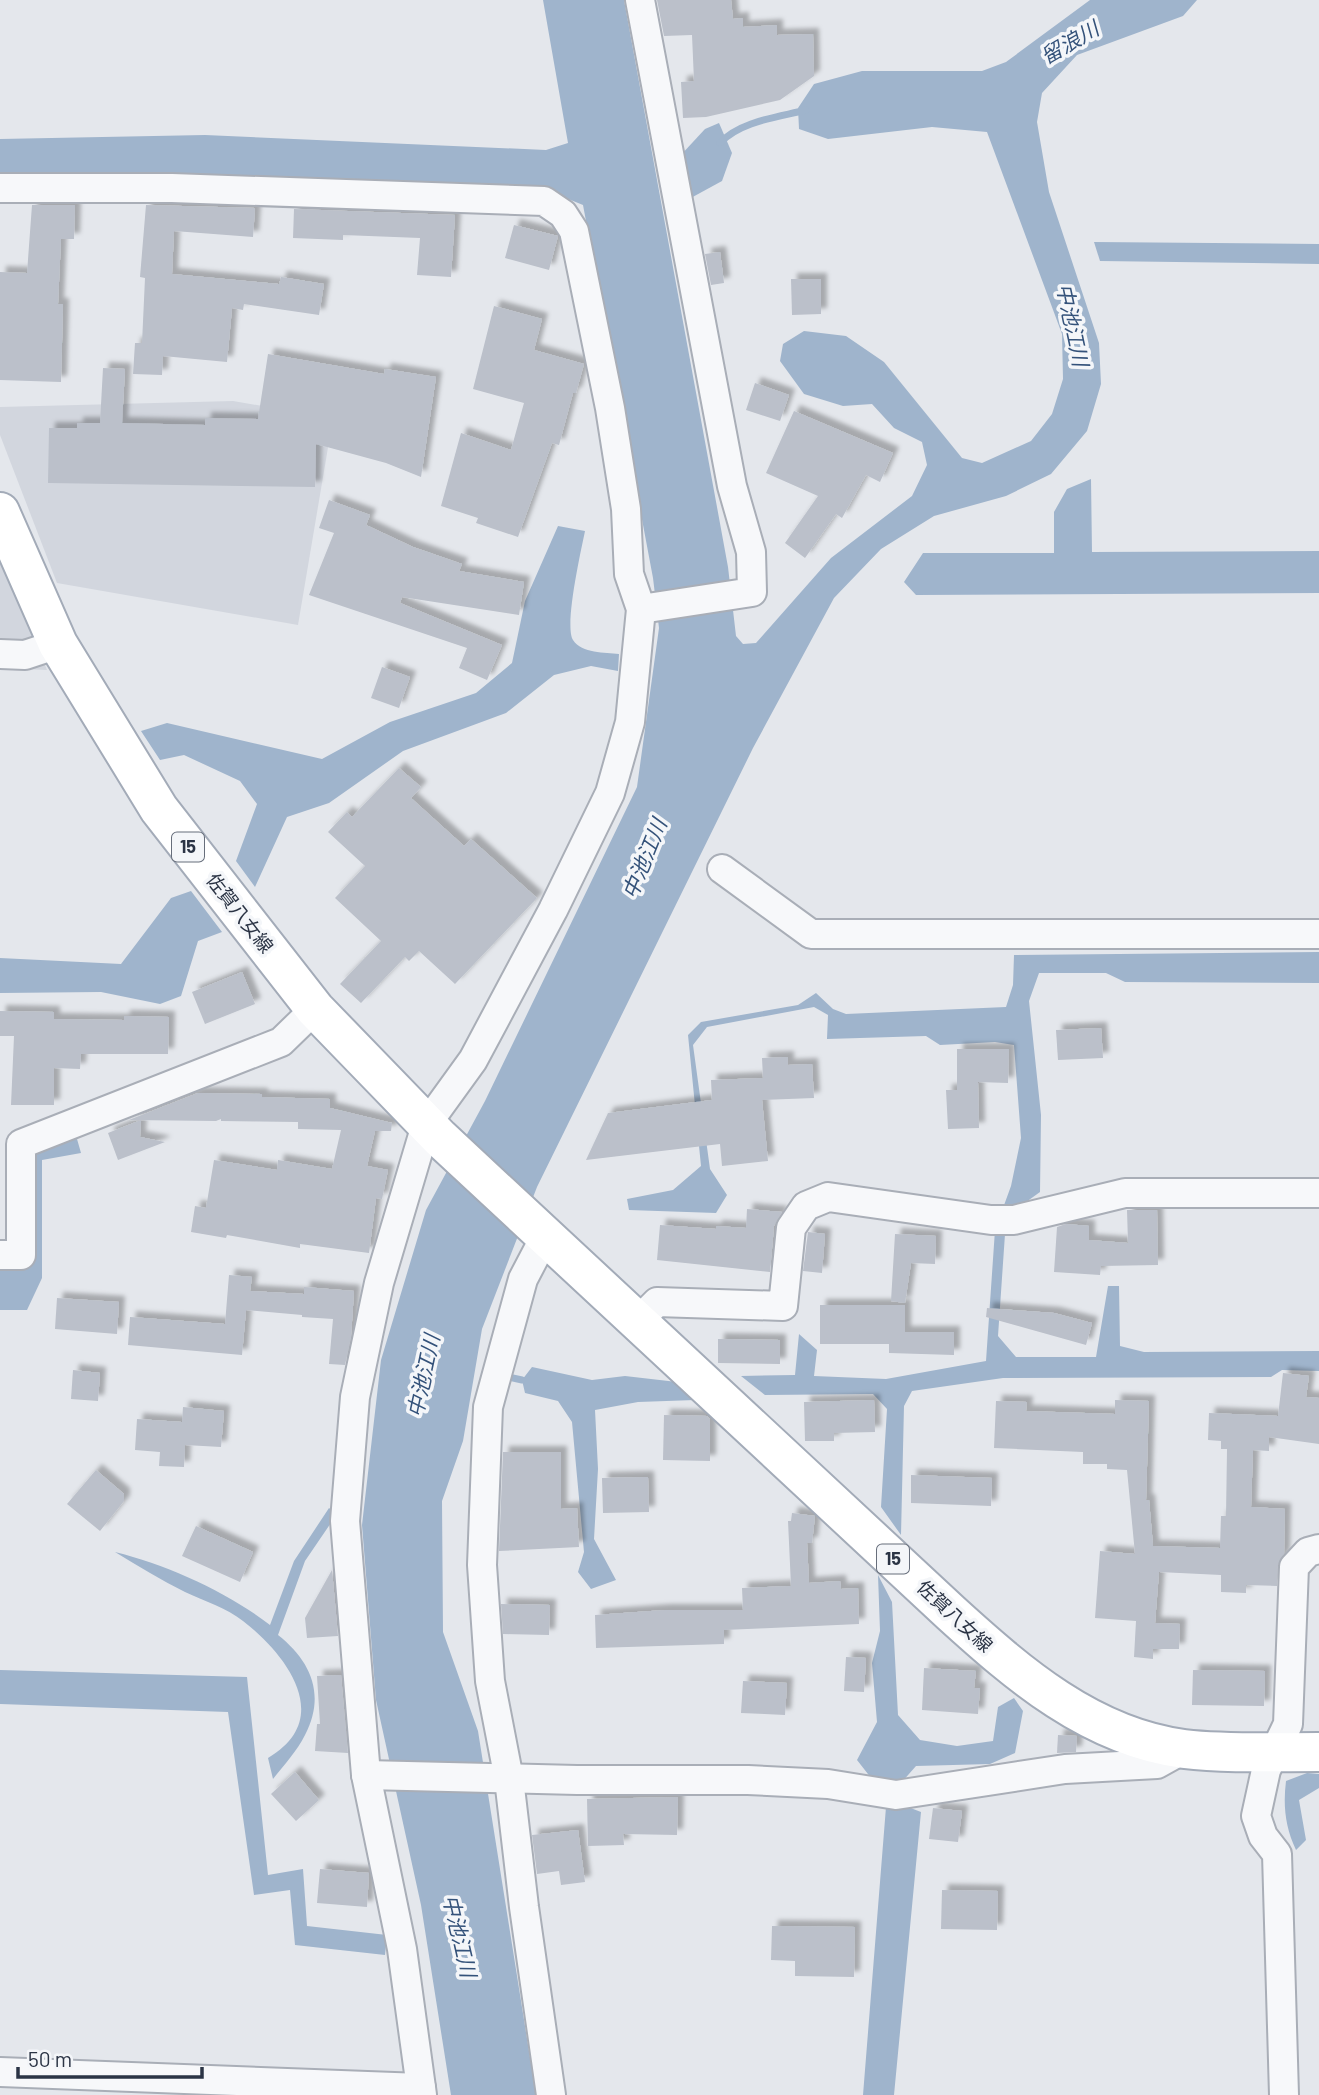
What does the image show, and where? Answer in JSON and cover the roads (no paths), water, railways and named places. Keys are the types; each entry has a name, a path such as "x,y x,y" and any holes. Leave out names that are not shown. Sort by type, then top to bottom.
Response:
{"main road":[{"name":"佐賀八女線","path":"0,512 58,644 159,809 315,1009 433,1132"},
{"name":"15","path":"433,1132 540,1232"},
{"name":"佐賀八女線","path":"540,1232 1009,1666 1090,1719 1140,1738 1184,1749 1319,1752"}],"street":[{"path":"640,0 732,486 751,552 752,592 641,609"},
{"path":"0,188 172,188 544,201 563,214 574,232 612,421 626,509 629,574 641,609 630,722 610,793 553,910 433,1132 379,1283 355,1397 345,1521 370,1775 401,1949 422,2092 0,2073"},
{"path":"0,654 25,655 58,644"},
{"path":"722,869 811,934 1319,934"},
{"path":"0,1255 21,1255 21,1144 281,1042 315,1009"},
{"path":"636,1323 657,1301 783,1306 791,1228 806,1206 828,1197 1002,1220 1125,1192 1319,1193"},
{"path":"540,1232 523,1279 488,1407 482,1565 490,1681 509,1779 551,2095"},
{"path":"1284,2095 1276,1854 1262,1836 1256,1816 1266,1770 1289,1724 1294,1567 1308,1552 1319,1549"},
{"path":"370,1775 509,1779 748,1780 828,1784 891,1795 1065,1769 1157,1764 1184,1749"}],"water":[{"path":"543,0 624,0 728,567 736,636 743,644 756,643 831,558 912,496 927,465 922,442 894,428 872,404 843,406 804,394 780,361 783,344 804,331 846,336 884,362 962,458 982,463 1031,441 1052,414 1063,379 1062,334 987,132 932,127 828,139 799,129 798,108 814,84 862,71 982,71 1006,62 1090,0 1197,0 1183,16 1077,55 1042,93 1037,122 1049,192 1099,343 1101,384 1087,431 1051,474 1006,496 934,516 881,549 834,598 753,748 537,1187 482,1329 463,1441 442,1501 443,1632 478,1731 536,2095 451,2095 421,1905 376,1700 362,1525 381,1360 426,1210 485,1101 637,787 659,628 653,578 583,205 551,192 0,179 0,139 205,135 546,150 568,143"},
{"path":"719,123 732,153 722,181 689,199 680,156 705,129"},
{"path":"1094,242 1319,244 1319,264 1100,261"},
{"path":"1091,479 1092,552 1319,551 1319,593 916,595 904,582 923,553 1054,553 1054,512 1067,489"},
{"path":"558,526 585,531 572,605 573,640 588,650 619,654 618,671 591,666 554,675 506,713 403,751 329,803 287,817 255,887 236,861 257,804 240,781 184,755 160,760 141,731 167,723 322,759 390,722 476,693 512,663 525,601"},
{"path":"191,891 222,932 198,941 181,996 160,1004 101,992 0,993 0,958 121,964 171,898"},
{"path":"1319,952 1319,983 1125,982 1106,973 1039,973 1029,1001 1041,1115 1040,1192 1012,1212 1005,1234 998,1336 1016,1357 1096,1357 1108,1286 1119,1286 1120,1346 1144,1352 1319,1351 1319,1371 1282,1370 1271,1377 1003,1378 912,1391 904,1406 901,1535 881,1507 887,1409 873,1394 765,1395 741,1376 795,1375 799,1334 817,1350 814,1376 886,1379 986,1361 995,1230 1011,1186 1021,1138 1014,1045 995,1042 940,1045 926,1036 827,1039 828,1015 814,1007 707,1027 693,1045 710,1169 727,1195 716,1213 629,1210 627,1199 673,1190 701,1166 688,1035 701,1022 798,1005 816,993 833,1009 846,1014 1006,1007 1013,985 1014,955"},
{"path":"77,1139 81,1153 42,1160 42,1278 27,1310 0,1310 0,1267 32,1266 31,1160 35,1148"},
{"path":"532,1367 592,1380 625,1376 677,1382 695,1400 638,1402 595,1410 598,1469 594,1539 616,1580 591,1589 578,1572 584,1552 572,1422 558,1401 525,1393 522,1380"},
{"path":"329,1508 337,1514 305,1561 278,1635 307,1668 312,1680 314,1706 302,1741 273,1779 268,1758 288,1742 299,1725 301,1706 297,1688 288,1669 275,1651 237,1616 176,1587 115,1552 156,1564 196,1581 270,1625 294,1561"},
{"path":"878,1575 892,1602 898,1715 920,1740 957,1746 993,1741 998,1707 1014,1698 1023,1711 1015,1753 990,1764 916,1766 901,1783 895,1802 921,1812 894,2095 863,2095 886,1807 875,1783 857,1760 877,1722 872,1663 880,1631"},
{"path":"0,1670 247,1677 268,1875 303,1869 307,1926 387,1935 385,1955 295,1945 290,1890 254,1895 228,1712 0,1704"},
{"path":"1307,1773 1319,1774 1319,1788 1299,1800 1306,1840 1296,1850 1286,1816 1286,1781"}],"waterway":[{"path":"720,143 749,125 806,110"},
{"path":"508,1377 522,1380"}],"water label":[{"name":"留浪川","path":"1070,43"},
{"name":"中池江川","path":"1072,325"},
{"name":"中池江川","path":"645,859"},
{"name":"中池江川","path":"424,1376"},
{"name":"中池江川","path":"459,1936"}]}
